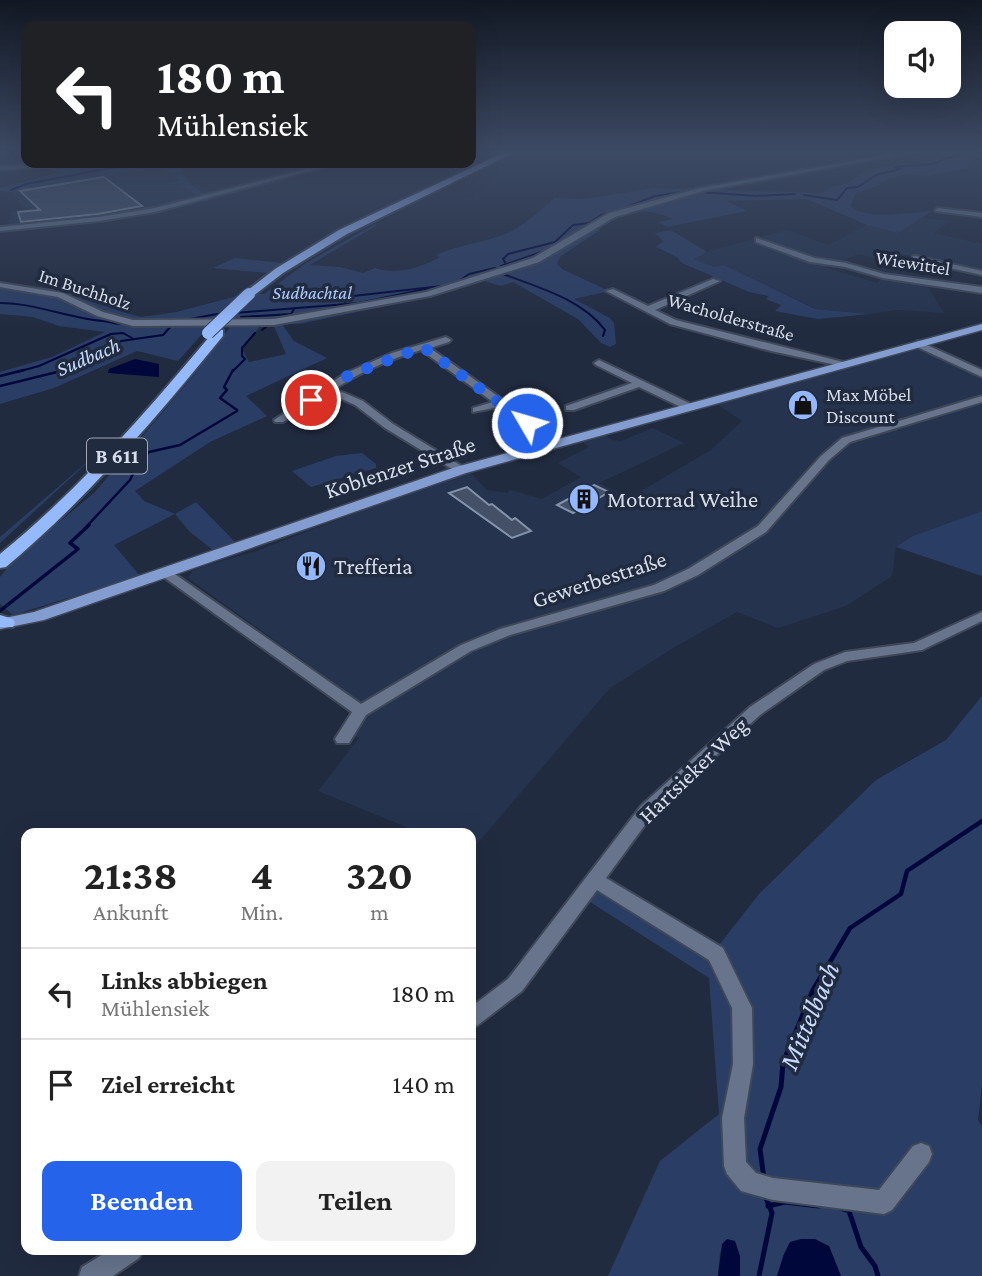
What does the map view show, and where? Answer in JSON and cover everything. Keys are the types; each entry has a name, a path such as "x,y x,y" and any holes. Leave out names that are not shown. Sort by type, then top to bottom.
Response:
{"highway":[{"name":"B 611","path":"0,550 40,518 108,451 214,333 253,295 294,261 338,235 388,211"},
{"name":"B 611","path":"253,295 345,236 397,211"},
{"name":"B 611","path":"0,563 86,488 149,418 214,333"}],"main road":[{"name":"Koblenzer Straße","path":"5,623 164,573 461,470 550,443 982,327"}],"street":[{"path":"0,229 152,211"},
{"name":"Im Buchholz","path":"0,285 60,295 100,314 133,324 274,322 413,298 536,260 612,215 627,211"},
{"path":"942,211 982,215"},
{"name":"Wiewittel","path":"759,240 813,260 846,265 883,276 982,290"},
{"path":"916,258 982,273"},
{"path":"647,310 716,281"},
{"name":"Wacholderstraße","path":"610,291 673,322 758,345 846,364"},
{"path":"279,420 349,375 446,340"},
{"path":"918,344 982,374"},
{"path":"423,347 501,403 550,443"},
{"path":"598,363 687,406"},
{"path":"570,408 640,383"},
{"path":"327,389 359,403 389,426 461,470"},
{"name":"Gewerbestraße","path":"343,739 361,710 466,648 505,632 659,588 693,572 762,529 825,458 846,440 982,399"},
{"path":"477,410 501,403"},
{"path":"164,573 361,710"},
{"name":"Hartsieker Weg","path":"476,1015 515,985 647,810 765,704 819,667 836,660 917,647 982,616"},
{"path":"595,880 716,954 742,1008 743,1064 733,1118 735,1166 749,1183 773,1189 884,1202 921,1154"},
{"path":"91,1276 123,1255"}],"shaded area":[{"path":"23,211 141,211 8,227 11,212"},
{"path":"921,218 951,221 933,233 982,244 982,272 901,254 888,261 859,254 824,267 877,283 882,278 925,282 944,313 896,310 871,314 816,309 724,265 715,267 693,259 707,252 787,230 828,245 867,225 898,233"},
{"path":"927,344 982,370 982,511 914,536 896,547 892,576 846,606 778,628 737,612 610,688 476,845 476,828 409,828 318,791 359,738 352,734 372,710 188,578 192,571 254,552 429,485 471,473 487,490 507,493 510,490 542,499 581,477 558,463 589,447 580,439 602,433 612,440 621,441 653,428 684,443 599,483 629,498 711,450 742,421 714,402"},
{"path":"135,359 159,364 159,377 108,373 109,369"},
{"path":"727,1239 735,1241 740,1256 740,1276 718,1276 722,1244"},
{"path":"815,1239 829,1246 841,1276 777,1276 790,1242"}],"green space":[{"name":"Sudbachtal","path":"380,211 384,211 271,272 244,293 264,294 306,263 375,224 377,225 310,265 340,267 363,273 375,268 391,271 417,267 440,257 436,255 443,252 508,233 540,211 747,211 667,227 658,222 673,219 664,215 643,211 622,212 612,216 604,222 599,231 561,256 557,263 562,269 609,291 574,299 610,318 614,323 616,344 610,347 601,343 578,319 513,282 501,286 478,279 435,296 299,324 282,324 294,341 327,358 246,396 267,416 210,442 135,491 144,501 175,514 114,545 140,576 13,615 0,604 0,577 14,560 95,492 189,381 234,322 213,322 178,361 137,351 54,388 0,404 0,372 52,357 105,332 59,326 33,317 0,314 0,285 80,291 113,309 141,317 176,312 234,297 267,273 213,268 235,258 283,263 356,221","holes":["273,324 286,354 249,362 242,349 261,325"]},
{"path":"834,211 877,214 932,211 898,233 867,225"},
{"path":"671,230 707,252 694,259 714,267 724,265 815,309 871,314 818,319 775,311 781,305 766,299 769,296 749,292 682,263 677,257 656,247 663,241 655,233"},
{"path":"101,450 0,543 0,537"},
{"path":"362,453 376,464 376,468 311,487 292,471 336,456"},
{"path":"196,502 235,542 213,550 190,532 175,514"},
{"path":"982,511 982,576 896,547 913,536"},
{"path":"982,696 982,1084 978,1120 982,1127 982,1276 841,1276 829,1246 784,1254 777,1276 740,1276 735,1241 720,1252 718,1276 608,1276 660,1161 719,1114 709,978 587,900 598,885 716,949 759,894 876,780 946,740"}],"building":[{"path":"34,211 117,211 21,222 18,212"},
{"name":"Motorrad Weihe","path":"594,485 609,492 573,513 557,505"},
{"path":"467,487 489,505 492,504 512,520 515,518 531,531 512,538 449,493"}],"waterway":[{"name":"Sudbach","path":"506,264 503,259 508,254 555,242 573,225 589,223 601,215 616,211"},
{"name":"Sudbach","path":"501,266 544,251"},
{"name":"Sudbach","path":"459,281 469,274 495,268"},
{"path":"503,271 503,274 572,302 595,319 605,330 603,336"},
{"name":"Sudbach","path":"345,302 353,296 442,286"},
{"name":"Sudbach","path":"234,313 359,303 435,287"},
{"path":"0,303 26,305 116,324 124,323"},
{"name":"Sudbach","path":"241,317 291,314 294,309"},
{"name":"Sudbach","path":"179,321 223,313"},
{"path":"262,330 270,324"},
{"name":"Sudbach","path":"63,371 98,357 121,341 163,335 172,325"},
{"path":"17,372 39,366 111,334 123,333 132,338"},
{"path":"232,372 245,359 242,356 242,348 255,333"},
{"path":"0,376 24,370"},
{"path":"233,370 224,387 227,390 220,398 237,410"},
{"name":"Sudbach","path":"0,386 63,371"},
{"name":"Sudbach","path":"59,372 63,371"},
{"path":"87,526 130,480 137,465 149,452 180,445 237,411"},
{"path":"0,611 78,549 70,543 89,525"},
{"name":"Mittelbach","path":"827,967 850,928 901,894 907,871 982,821"},
{"name":"Mittelbach","path":"764,1179 760,1149 781,1087 783,1063 813,990 828,965"},
{"name":"Mittelbach","path":"764,1193 769,1206"},
{"path":"769,1206 785,1202 819,1206"},
{"name":"Mittelbach","path":"759,1276 772,1213 769,1206"},
{"path":"837,1207 849,1211 861,1247 875,1266 878,1276"}],"place":[{"name":"Max Möbel Discount","path":"803,405"},
{"name":"Motorrad Weihe","path":"584,499"},
{"name":"Trefferia","path":"311,566"}],"route":[{"path":"311,400 349,375 395,355 423,347 527,423"}]}
